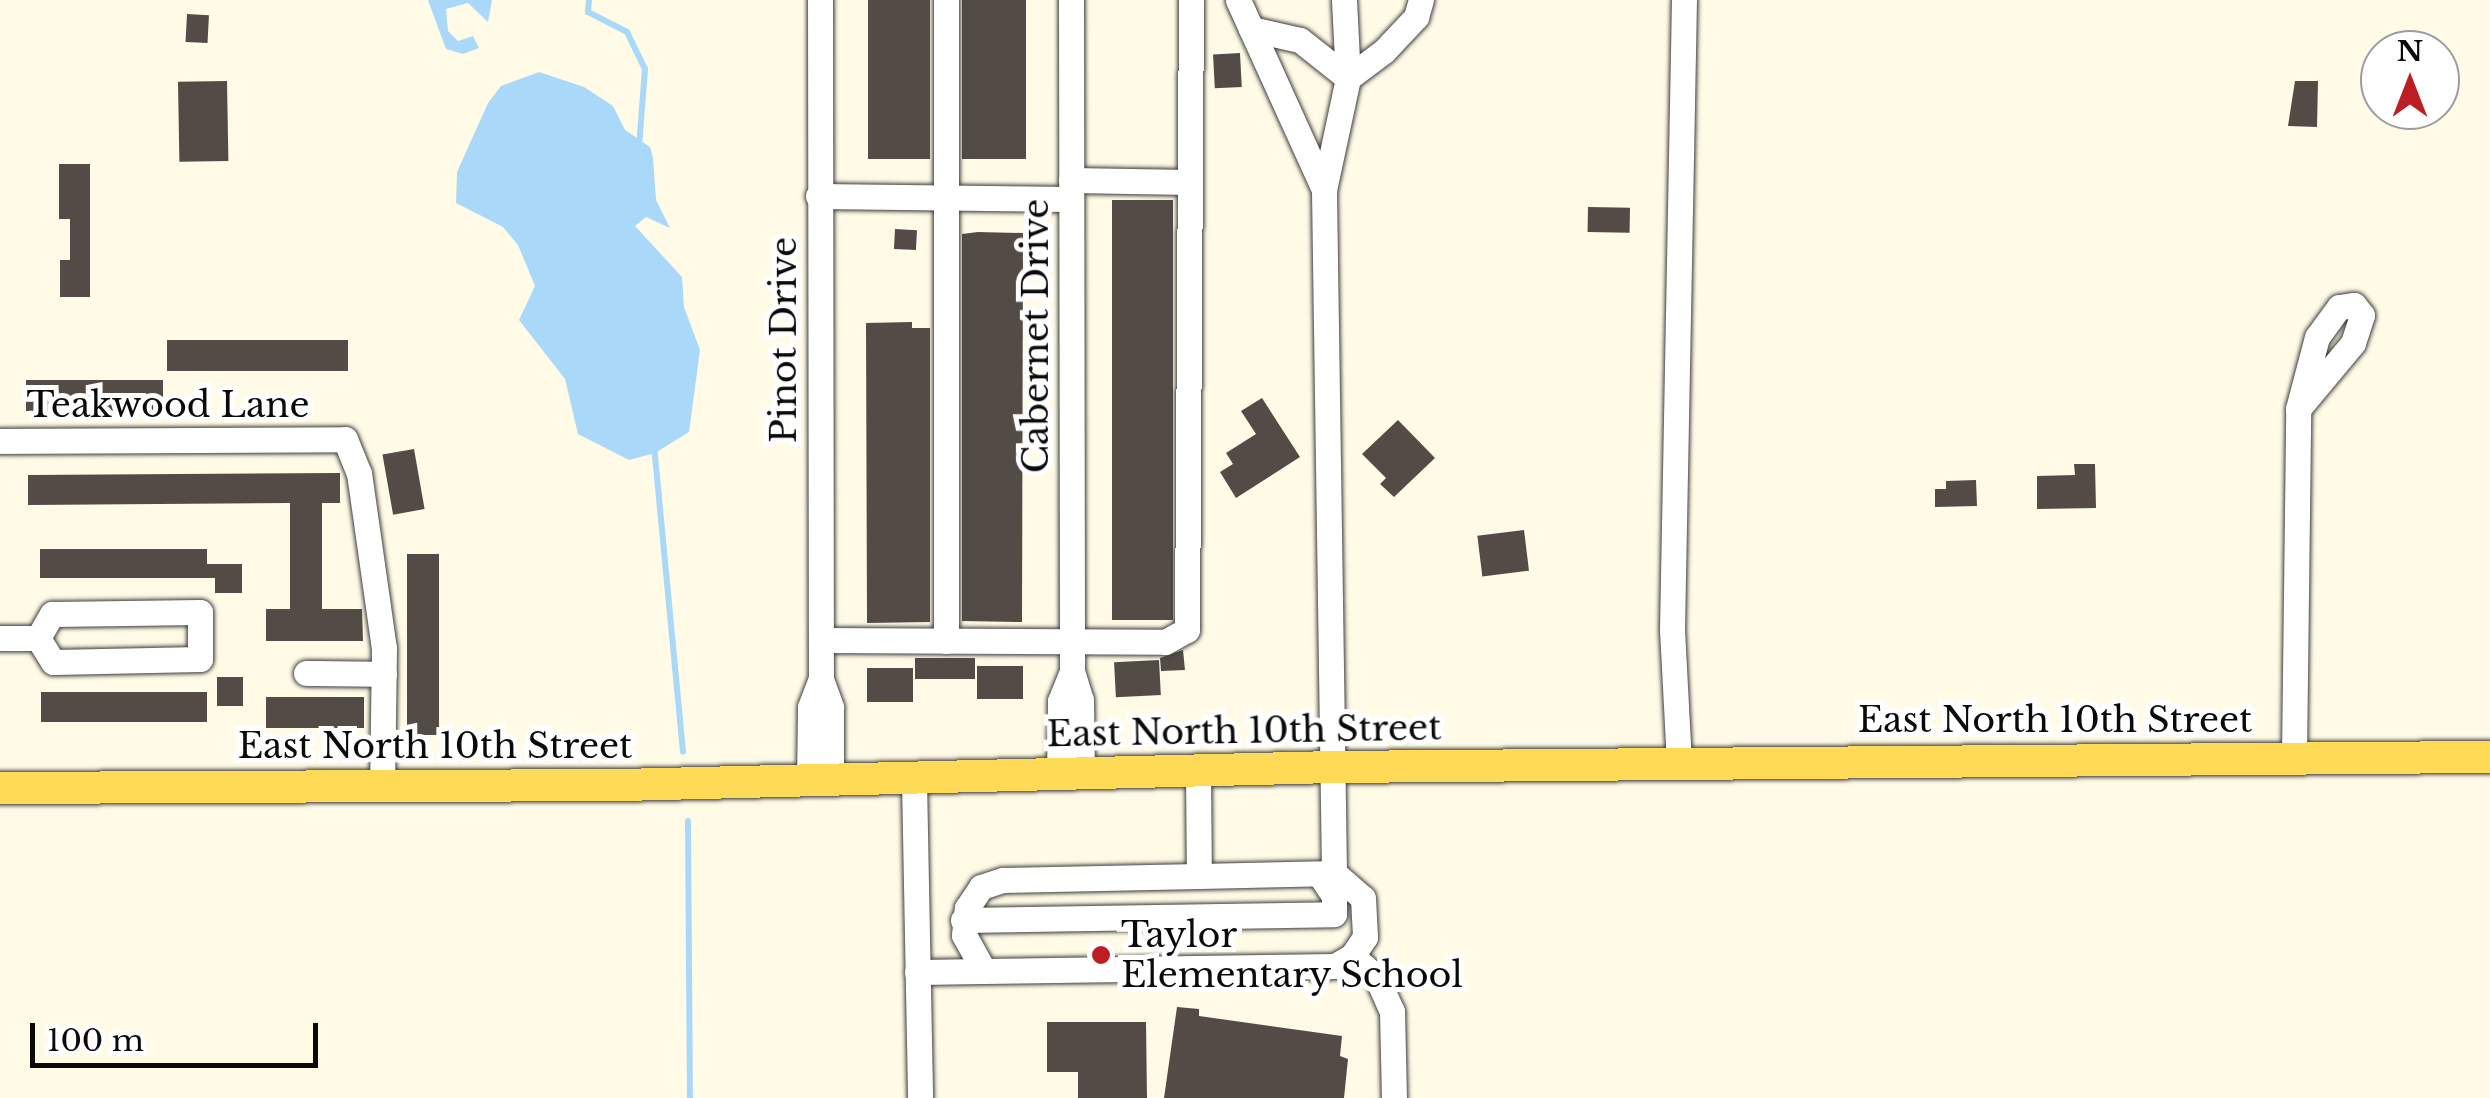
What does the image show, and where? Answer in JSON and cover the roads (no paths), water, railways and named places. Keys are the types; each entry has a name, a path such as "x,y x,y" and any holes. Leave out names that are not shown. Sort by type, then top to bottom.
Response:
{"main road":[{"name":"East North 10th Street","path":"0,788 914,780 1333,767 2490,756"}],"street":[{"name":"Pinot Drive","path":"820,0 820,679 830,708 820,781"},
{"path":"946,0 946,640"},
{"name":"Cabernet Drive","path":"1070,0 1072,672 1082,700 1071,775"},
{"path":"820,640 1165,642 1187,630 1191,0"},
{"path":"1238,0 1324,190"},
{"path":"963,920 1334,914 1334,896 1327,874 1333,767 1324,190 1348,78 1344,0"},
{"path":"1348,78 1384,51 1416,17 1421,0"},
{"path":"1680,764 1672,630 1684,0"},
{"path":"1251,29 1300,40 1348,78"},
{"path":"818,196 945,197 1190,182"},
{"path":"2294,758 2298,409"},
{"name":"Teakwood Lane","path":"0,442 345,439 365,509 384,674 382,786"},
{"path":"200,612 200,659 53,662 38,638 52,614 200,612"},
{"path":"0,638 38,638"},
{"path":"306,673 384,674"},
{"path":"1198,772 1198,876"},
{"path":"914,780 920,1098"},
{"path":"917,972 1335,966 1352,956 1365,937 1363,898 1327,874 1003,880 981,887 963,920 971,953 984,971"},
{"path":"1352,956 1377,978 1392,1011 1394,1098"}],"water":[{"path":"428,0 492,0 488,22 468,3 446,9 448,31 458,41 473,36 479,48 463,54 446,49"},
{"path":"539,72 584,87 613,106 625,130 650,147 656,200 670,228 646,217 635,226 682,277 684,307 700,350 689,432 655,453 629,460 578,434 565,379 519,320 535,286 518,245 503,227 456,203 457,172 488,103 501,86"}],"waterway":[{"path":"589,0 588,12 627,32 645,69 639,147"},
{"path":"654,445 683,752"},
{"path":"688,821 690,1098"}],"place":[{"name":"Taylor Elementary School","path":"1101,955"}]}
